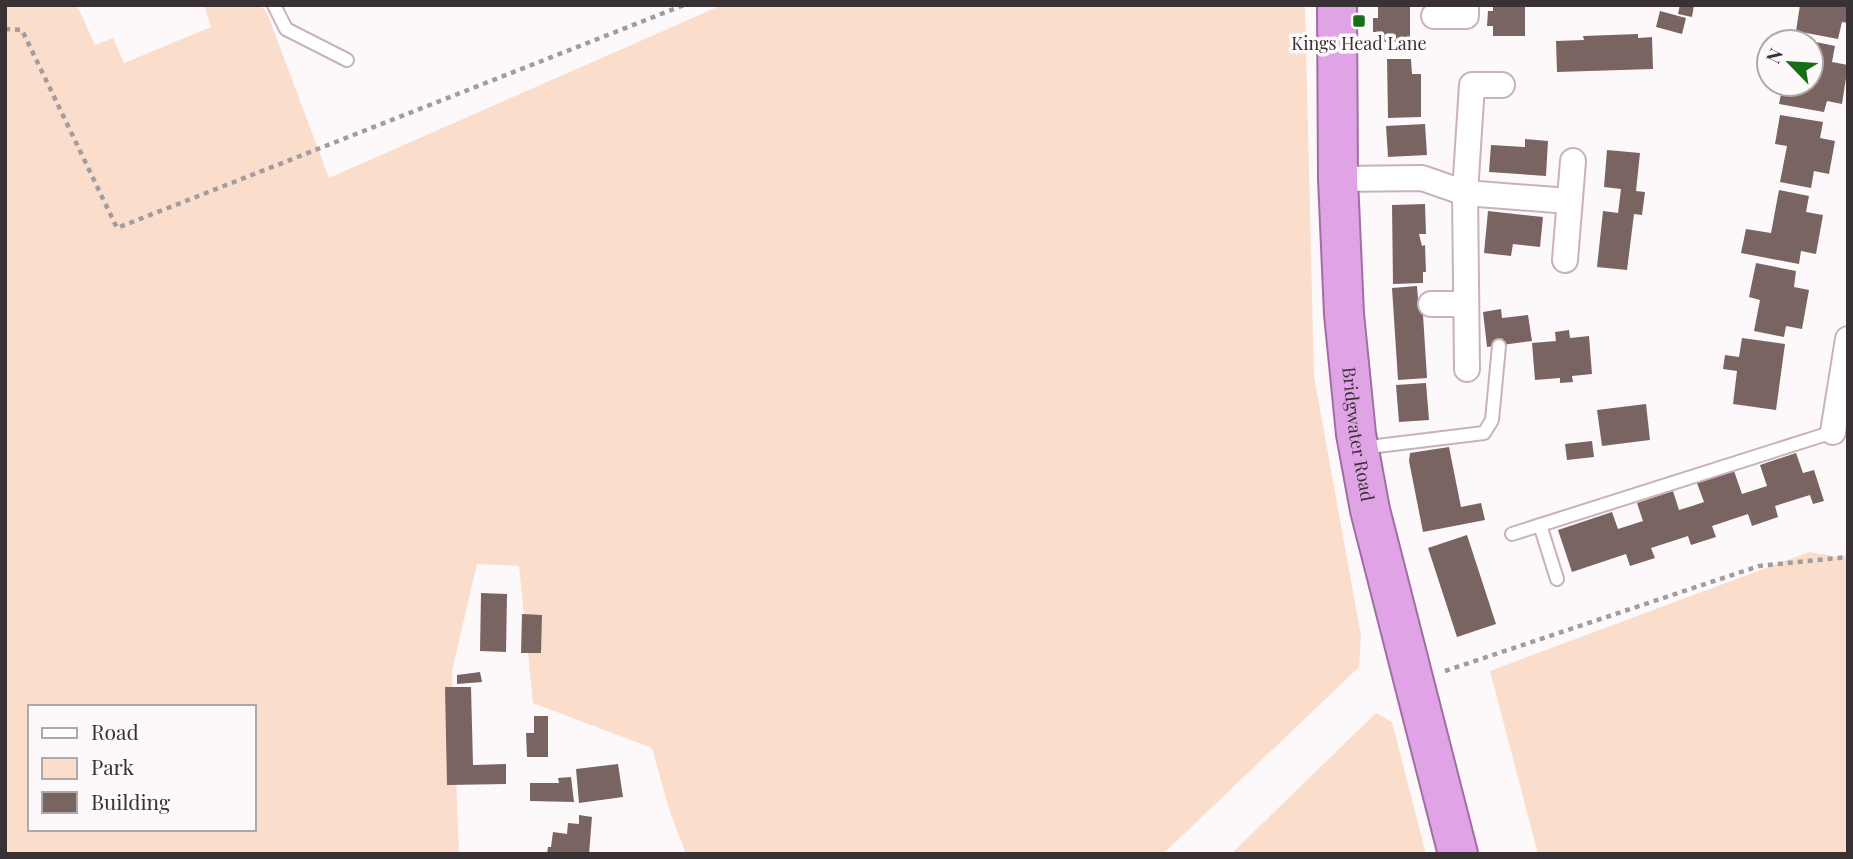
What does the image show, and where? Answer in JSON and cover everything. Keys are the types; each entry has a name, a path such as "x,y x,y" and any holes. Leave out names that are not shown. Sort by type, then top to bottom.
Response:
{"highway":[{"name":"Bridgwater Road","path":"1337,5 1338,179 1344,314 1359,448 1370,510 1460,851"}],"street":[{"path":"1434,16 1466,16 1466,5"},
{"path":"1467,369 1465,193 1472,85 1502,85"},
{"path":"1564,260 1573,161"},
{"path":"1338,179 1422,178 1465,193 1569,201"},
{"path":"1431,304 1466,303"},
{"path":"1833,432 1847,343"}],"lane":[{"path":"274,5 286,29 347,60"},
{"path":"1359,448 1484,433 1492,420 1499,346"},
{"path":"1512,534 1833,432"},
{"path":"1540,525 1557,579"}],"path":[{"path":"5,29 22,30 117,228 684,5"},
{"path":"1414,682 1759,566 1848,557"}],"green space":[{"path":"5,5 77,5 95,45 113,38 124,63 211,27 205,7 260,5 267,13 329,178 722,5 1305,5 1314,376 1361,636 1359,667 1163,854 686,854 669,809 652,748 533,703 519,566 477,564 452,671 459,854 5,854"},
{"path":"1809,552 1838,557 1848,555 1848,854 1538,854 1490,671"},
{"path":"1376,713 1392,722 1426,854 1231,854"}],"building":[{"path":"1378,5 1410,5 1410,42 1378,42 1378,32 1373,32 1373,18 1378,18"},
{"path":"1493,5 1525,5 1525,36 1493,36 1493,26 1487,26 1488,11 1493,11"},
{"path":"1680,5 1694,5 1692,17 1678,14"},
{"path":"1800,5 1848,5 1848,23 1842,22 1838,39 1825,37 1825,28 1796,28"},
{"path":"1660,11 1686,18 1682,34 1656,27"},
{"path":"1638,34 1638,38 1652,37 1653,69 1557,72 1556,41 1584,40 1583,36"},
{"path":"1825,44 1835,46 1832,62 1848,65 1842,104 1827,101 1824,112 1779,104 1780,98 1825,98"},
{"path":"1387,59 1411,59 1412,74 1421,74 1421,117 1388,118"},
{"path":"1780,115 1823,122 1820,138 1835,141 1829,174 1814,171 1811,188 1780,182 1787,146 1775,144"},
{"path":"1425,124 1427,155 1388,157 1386,126"},
{"path":"1525,139 1548,141 1546,176 1489,172 1491,145 1525,147"},
{"path":"1607,150 1640,153 1636,191 1645,192 1642,215 1634,214 1627,270 1597,267 1603,211 1618,213 1621,189 1604,187"},
{"path":"1779,190 1809,196 1806,212 1823,215 1816,254 1801,251 1799,264 1741,253 1746,229 1771,233"},
{"path":"1425,204 1426,234 1419,234 1422,246 1425,245 1426,272 1423,272 1423,283 1393,284 1392,205"},
{"path":"1488,211 1543,217 1540,247 1513,244 1511,256 1484,253"},
{"path":"1756,263 1796,271 1794,287 1809,290 1802,329 1786,326 1784,337 1754,331 1760,300 1749,297"},
{"path":"1417,286 1418,299 1422,299 1427,378 1398,380 1392,288"},
{"path":"1501,309 1502,318 1528,315 1532,341 1487,347 1483,312"},
{"path":"1569,330 1570,338 1589,336 1592,374 1572,376 1573,382 1560,383 1560,378 1535,380 1532,343 1556,341 1555,332"},
{"path":"1742,338 1785,344 1776,410 1733,404 1737,371 1723,369 1725,355 1739,357"},
{"path":"1426,383 1429,420 1399,422 1396,385"},
{"path":"1646,404 1650,440 1602,446 1597,410"},
{"path":"1592,441 1594,457 1567,460 1565,444"},
{"path":"1449,447 1461,507 1481,503 1485,520 1423,532 1409,461 1410,453"},
{"path":"1796,453 1803,473 1814,470 1824,501 1813,504 1810,495 1775,506 1778,517 1752,526 1748,514 1712,526 1716,537 1691,545 1688,536 1651,548 1655,558 1630,566 1626,554 1572,572 1558,530 1612,512 1618,529 1643,521 1637,503 1673,491 1679,510 1704,502 1697,483 1734,471 1742,494 1767,486 1760,465"},
{"path":"1467,535 1496,624 1457,637 1428,548"},
{"path":"481,593 507,594 506,652 480,651"},
{"path":"522,614 542,615 541,653 521,653"},
{"path":"480,672 482,682 457,684 457,675"},
{"path":"445,687 471,687 473,765 506,764 506,784 447,785"},
{"path":"534,716 548,716 548,757 527,757 526,733 534,733"},
{"path":"618,764 623,797 579,803 576,769"},
{"path":"571,777 574,802 530,801 530,783 559,783 558,778"},
{"path":"579,815 592,817 589,854 547,854 553,832 567,834 568,823 579,824"}],"place":[{"name":"Kings Head Lane","path":"1359,21"}]}
